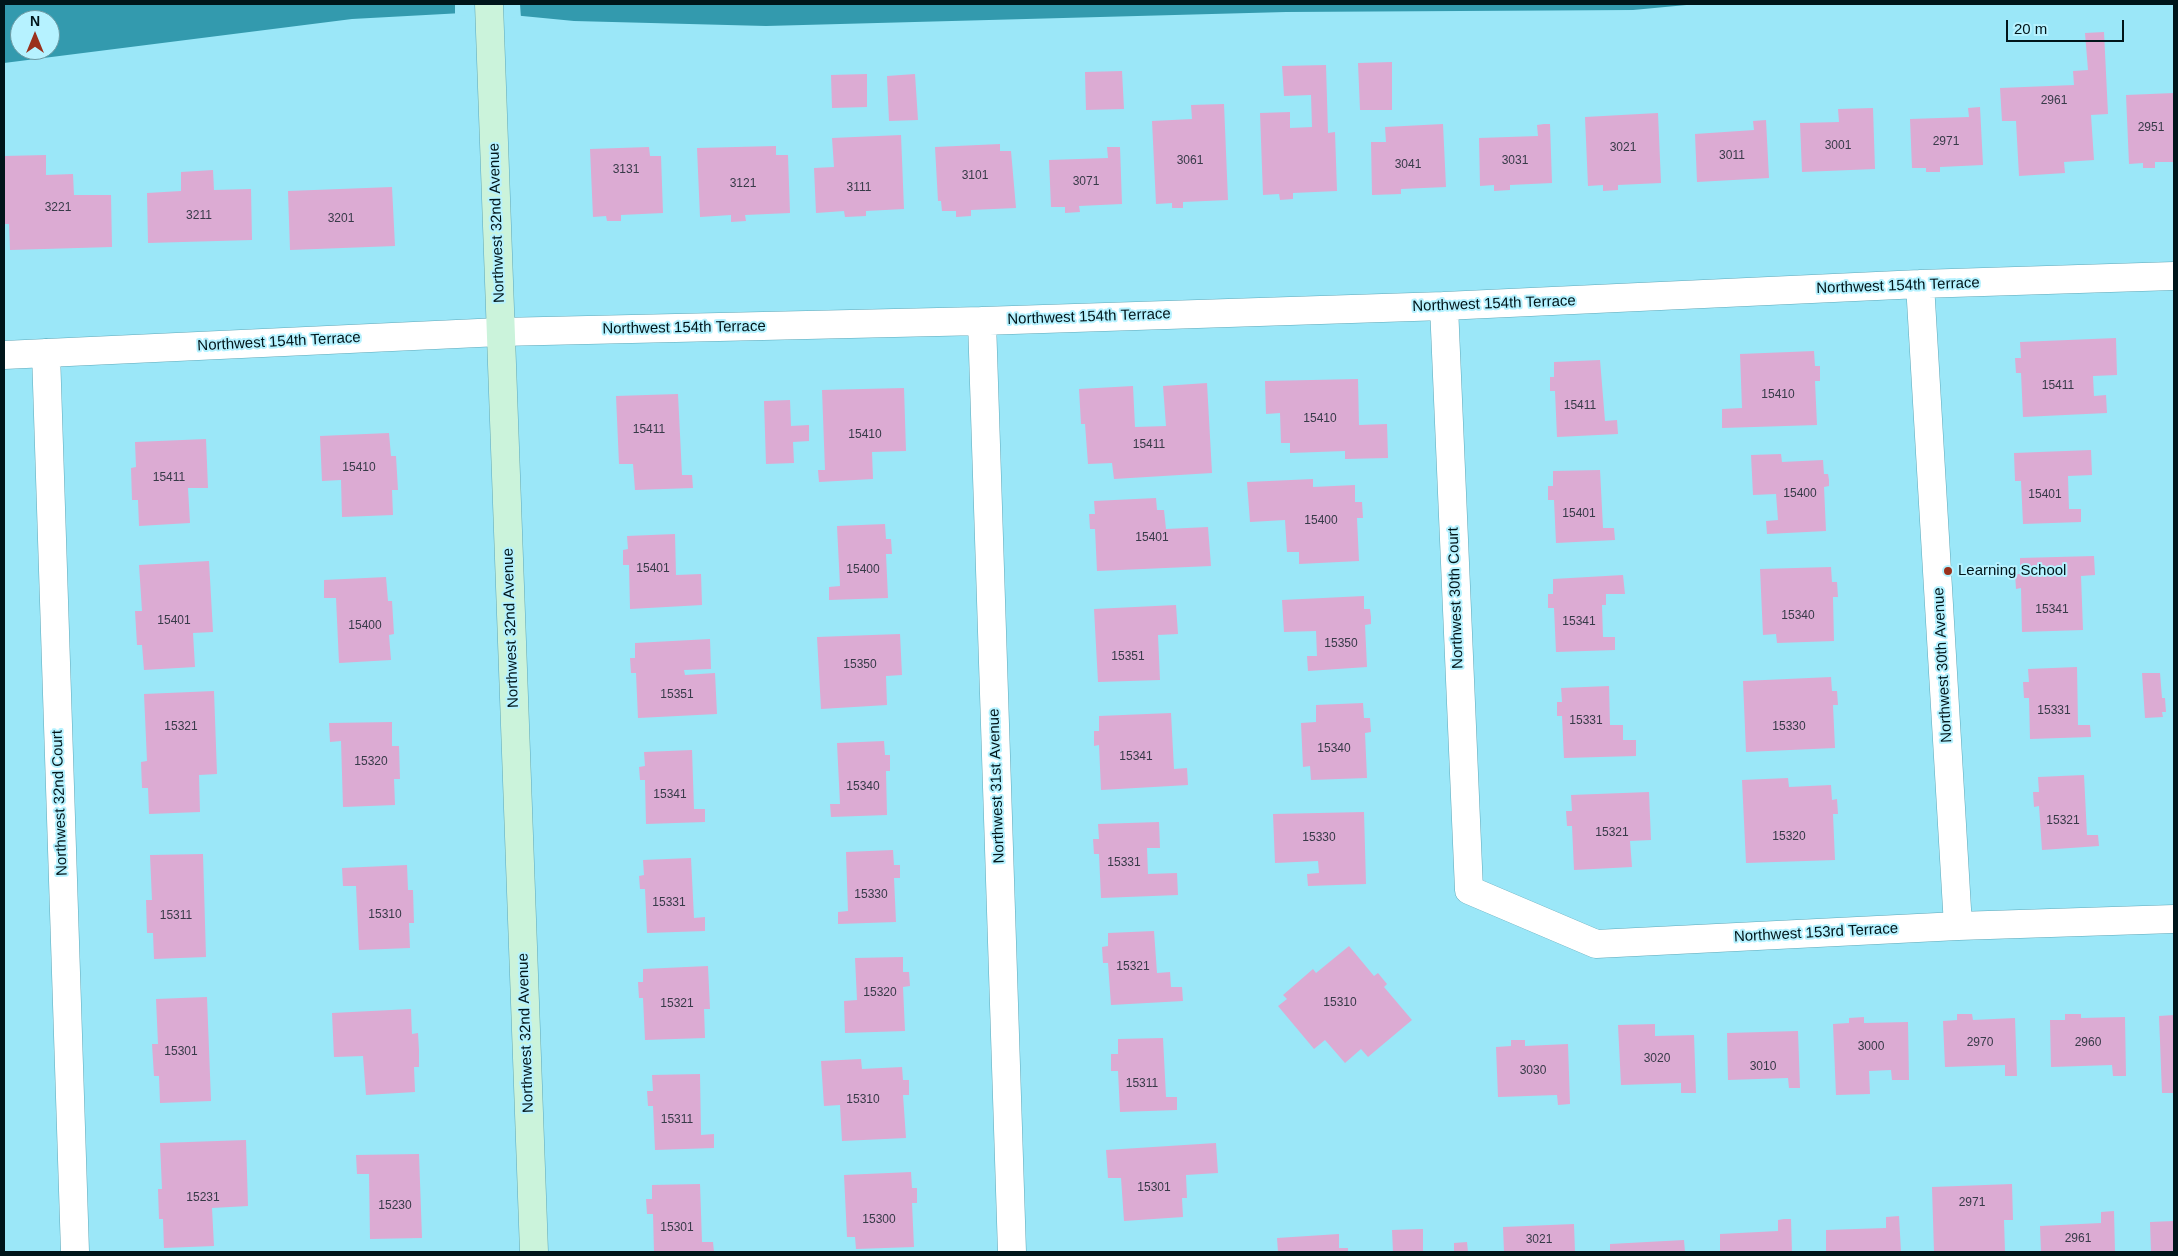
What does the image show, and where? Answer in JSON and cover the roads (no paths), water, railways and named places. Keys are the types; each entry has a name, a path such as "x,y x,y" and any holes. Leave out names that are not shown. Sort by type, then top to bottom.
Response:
{"street":[{"name":"Northwest 32nd Avenue","path":"489,14 534,1252"},
{"name":"Northwest 154th Terrace","path":"4,355 500,332 982,321 1444,306 1920,284 2174,276"},
{"name":"Northwest 30th Avenue","path":"1920,284 1958,926"},
{"name":"Northwest 30th Court","path":"1444,306 1469,890"},
{"name":"Northwest 31st Avenue","path":"982,321 1012,1252"},
{"name":"Northwest 32nd Court","path":"46,353 75,1252"},
{"name":"Northwest 153rd Terrace","path":"1469,890 1596,944 1958,926 2174,919"}],"water":[{"path":"4,4 1697,4 1633,10 1286,12 766,26 574,21 481,12 352,19 60,56 60,10 10,10 10,60 28,60 4,63"}],"place":[{"name":"Learning School","path":"1948,571"}]}
